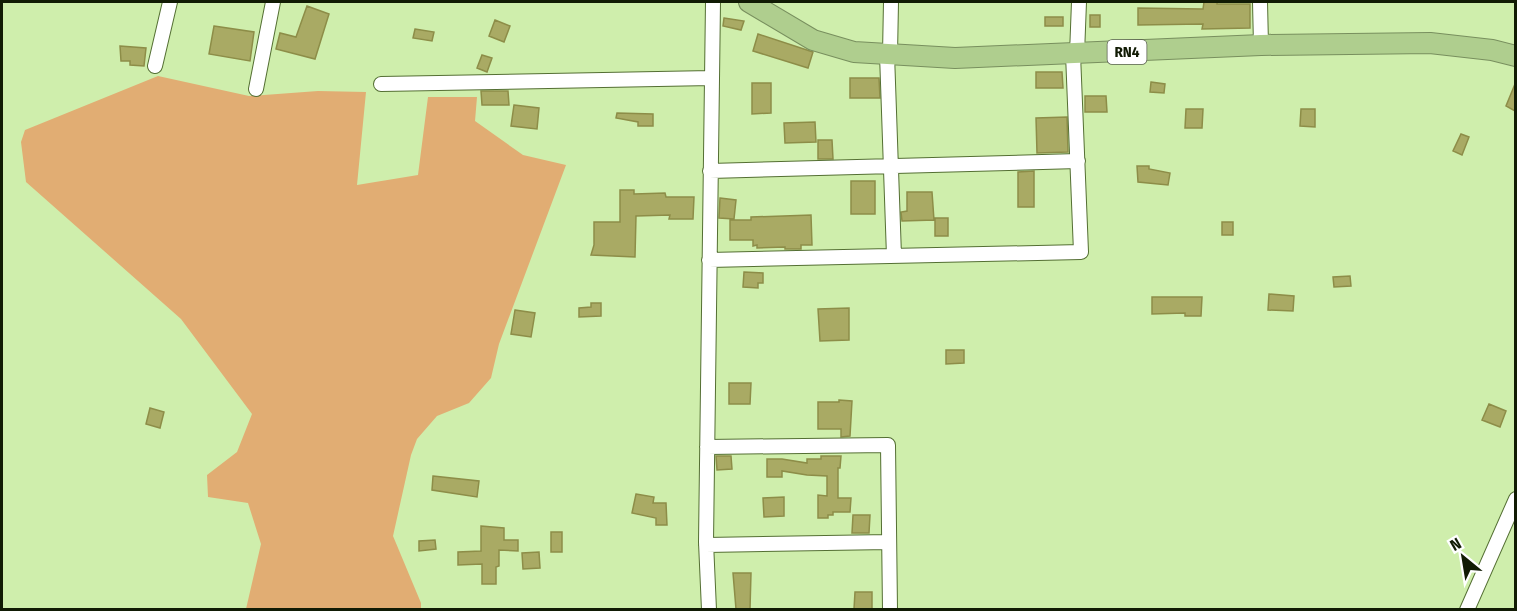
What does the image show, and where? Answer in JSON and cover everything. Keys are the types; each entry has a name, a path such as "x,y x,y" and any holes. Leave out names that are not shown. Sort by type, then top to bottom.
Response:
{"highway":[{"name":"RN4","path":"749,2 813,40 854,52 956,58 1261,45 1430,43 1492,50 1515,56"}],"street":[{"path":"155,66 170,2"},
{"path":"256,89 273,2"},
{"path":"709,609 706,545 713,2"},
{"path":"891,2 889,54 894,256"},
{"path":"709,260 1081,252 1075,54 1078,2"},
{"path":"1260,2 1261,45"},
{"path":"381,84 712,78"},
{"path":"710,171 1078,161"},
{"path":"707,447 888,445 890,609"},
{"path":"1467,609 1515,499"},
{"path":"706,545 889,542"}],"shaded area":[{"path":"158,76 249,96 318,91 366,92 357,185 418,175 428,97 477,97 475,121 523,155 566,165 499,344 491,378 469,403 437,416 417,439 411,455 393,536 421,603 421,609 246,609 261,544 248,503 208,497 207,475 237,452 252,414 181,319 26,182 21,142 25,130"}],"building":[{"path":"1204,2 1250,4 1250,28 1202,29 1203,24 1138,25 1138,8 1203,9"},
{"path":"307,6 329,14 315,59 276,49 280,33 296,37"},
{"path":"1090,15 1100,15 1100,27 1090,27"},
{"path":"1045,17 1063,17 1063,26 1045,26"},
{"path":"724,18 744,21 741,30 723,26"},
{"path":"495,20 510,26 504,42 489,36"},
{"path":"214,26 254,32 250,61 209,54"},
{"path":"415,29 434,32 432,41 413,38"},
{"path":"758,34 813,52 808,68 753,51"},
{"path":"120,46 146,48 144,66 130,65 130,61 121,61"},
{"path":"482,55 492,58 487,72 477,68"},
{"path":"1036,72 1062,72 1063,88 1036,88"},
{"path":"850,78 879,78 880,98 850,98"},
{"path":"1151,82 1165,84 1164,93 1150,92"},
{"path":"752,83 771,83 771,113 752,114"},
{"path":"1515,84 1515,111 1506,106"},
{"path":"481,91 508,91 509,105 482,105"},
{"path":"1085,96 1106,96 1107,112 1085,112"},
{"path":"514,105 539,108 537,129 511,126"},
{"path":"1186,109 1203,109 1202,128 1185,128"},
{"path":"1301,109 1315,109 1315,127 1300,126"},
{"path":"617,113 653,114 653,126 638,126 638,122 616,118"},
{"path":"1067,117 1068,152 1037,153 1036,118"},
{"path":"815,122 816,142 785,143 784,123"},
{"path":"1461,134 1469,137 1462,155 1453,151"},
{"path":"818,140 832,140 833,159 818,159"},
{"path":"1137,166 1149,166 1149,169 1170,173 1168,185 1138,182"},
{"path":"1034,171 1034,207 1018,207 1018,172"},
{"path":"851,181 875,181 875,214 851,214"},
{"path":"620,190 634,190 634,194 665,193 666,197 694,197 693,219 669,219 670,215 636,216 635,257 591,255 594,245 594,222 620,222"},
{"path":"907,192 932,192 934,220 902,221 901,212 907,211"},
{"path":"720,198 736,200 734,219 719,218"},
{"path":"811,215 812,245 801,245 801,249 757,248 757,245 753,246 753,240 730,240 730,220"},
{"path":"935,218 948,218 948,236 935,236"},
{"path":"1222,222 1233,222 1233,235 1222,235"},
{"path":"744,272 763,273 763,283 758,283 758,288 743,287"},
{"path":"1350,276 1351,286 1334,287 1333,277"},
{"path":"1269,294 1294,296 1293,311 1268,310"},
{"path":"1152,297 1202,297 1201,316 1185,316 1185,313 1152,314"},
{"path":"591,303 601,303 601,316 579,317 579,308 591,307"},
{"path":"849,308 849,340 820,341 818,309"},
{"path":"515,310 535,313 531,337 511,334"},
{"path":"946,350 964,350 964,363 946,364"},
{"path":"729,383 751,383 750,404 729,404"},
{"path":"839,400 852,401 850,436 841,437 841,429 818,429 818,402 839,402"},
{"path":"1489,404 1506,411 1500,427 1482,420"},
{"path":"150,408 164,412 160,428 146,424"},
{"path":"716,456 731,456 732,469 717,470"},
{"path":"821,456 841,456 840,468 838,468 838,498 851,498 850,512 833,512 833,515 828,515 828,518 818,518 818,495 827,496 827,476 782,471 782,477 767,477 767,459 807,463 807,459 821,459"},
{"path":"433,476 479,481 477,497 432,490"},
{"path":"636,494 654,497 653,503 666,503 667,525 656,525 656,518 632,513"},
{"path":"784,497 784,516 764,517 763,498"},
{"path":"853,515 870,515 869,533 852,533"},
{"path":"481,526 504,528 504,540 518,540 518,551 499,550 496,584 482,584 482,564 458,565 458,552 481,551"},
{"path":"551,532 562,532 562,552 551,552"},
{"path":"435,540 436,549 419,551 419,541"},
{"path":"539,552 540,568 523,569 522,553"},
{"path":"733,573 751,573 750,609 736,609"},
{"path":"855,592 872,592 872,609 854,609"}]}
